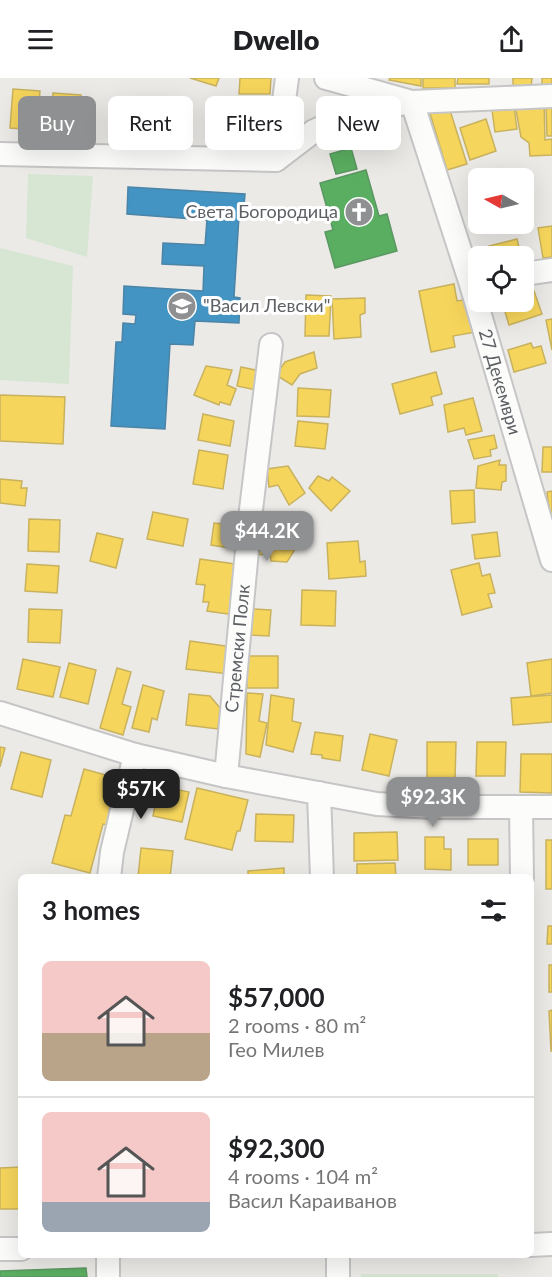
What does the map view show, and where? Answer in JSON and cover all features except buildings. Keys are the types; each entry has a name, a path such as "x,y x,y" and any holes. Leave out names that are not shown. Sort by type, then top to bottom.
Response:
{"street":[{"path":"276,160 287,78"},
{"path":"326,78 412,102"},
{"path":"0,154 276,160 314,131 343,118 372,109 412,102 552,96"},
{"name":"27 Декември","path":"412,102 468,263"},
{"path":"534,273 552,270"},
{"name":"27 Декември","path":"483,312 552,560"},
{"name":"Стремски Полк","path":"226,776 250,518 271,345"},
{"path":"0,713 135,755 226,776 377,804 433,807 552,807"},
{"path":"109,874 112,852 135,755"},
{"path":"319,793 322,874"},
{"path":"521,807 522,874"},
{"path":"534,1245 552,1245"},
{"path":"0,1249 18,1249"},
{"path":"108,1258 108,1277"},
{"path":"338,1258 338,1277"}],"green space":[{"path":"28,174 93,176 87,257 26,238"},
{"path":"0,248 73,266 69,384 0,380"},
{"path":"361,1274 498,1274 498,1277 361,1277"}],"place":[{"name":"Света Богородица","path":"359,212"},
{"name":"\"Васил Левски\"","path":"182,306"}]}
